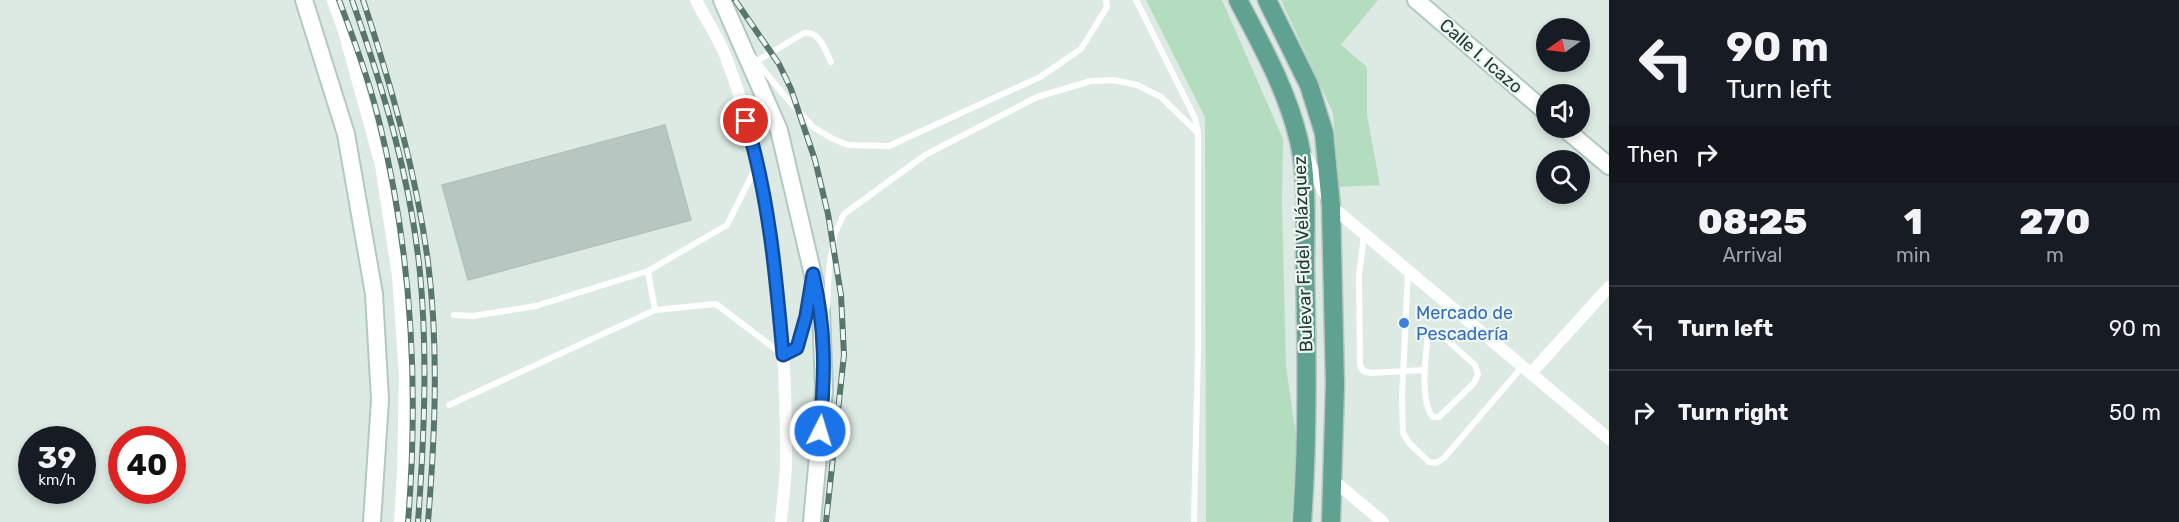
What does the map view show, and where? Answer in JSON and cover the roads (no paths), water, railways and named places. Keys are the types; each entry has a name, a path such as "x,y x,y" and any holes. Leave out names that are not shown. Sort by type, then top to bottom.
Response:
{"main road":[{"name":"Bulevar Fidel Velázquez","path":"1238,0 1286,96 1299,143 1304,193 1307,383 1302,522"},
{"name":"Bulevar Fidel Velázquez","path":"1267,0 1309,85 1324,133 1331,206 1335,384 1331,522"},
{"path":"1307,383 1335,384"}],"street":[{"path":"304,0 346,134 374,294 380,400 372,522"},
{"path":"333,0 381,165 398,276 405,375 400,522"},
{"path":"696,0 727,59 758,162 775,261 783,355 786,451 781,522"},
{"path":"722,0 779,130 821,309 824,390 812,522"},
{"name":"Calle I. Icazo","path":"1416,0 1536,103"},
{"path":"1576,138 1609,166"},
{"path":"1299,143 1331,206 1609,439"},
{"path":"1527,370 1609,286"},
{"path":"1333,480 1383,522"}],"lane":[{"path":"740,41 813,127 848,145 890,146 1040,77 1081,49 1107,7 1106,0"},
{"path":"1136,0 1195,118 1198,133 1198,350 1194,522"},
{"path":"757,61 804,33 810,32 816,34 831,62"},
{"path":"824,358 829,268 836,232 844,214 925,154 1037,97 1091,81 1114,80 1137,85 1161,97 1198,133"},
{"path":"454,315 472,316 536,306 648,271 727,225 758,162"},
{"path":"1364,234 1359,276 1360,365 1364,371 1371,373 1424,370"},
{"path":"648,271 655,310"},
{"path":"1408,271 1403,372 1403,433 1409,443 1429,462 1436,462 1444,458 1527,370"},
{"path":"449,405 655,310 716,304 783,355 797,348 806,316 813,274"},
{"path":"1437,331 1475,365 1478,374 1474,383 1439,417 1433,417 1428,411 1424,370 1428,334 1437,331"}],"railway":[{"path":"339,0 375,106 390,171 406,270 413,421 408,522"},
{"path":"352,0 394,135 416,238 422,304 424,366 418,522"},
{"path":"363,0 402,129 417,195 428,262 435,359 428,522"},
{"path":"735,0 779,64 791,89 815,160 828,214 841,295 844,355 826,522"}],"place":[{"name":"Mercado de Pescadería","path":"1404,323"}]}
